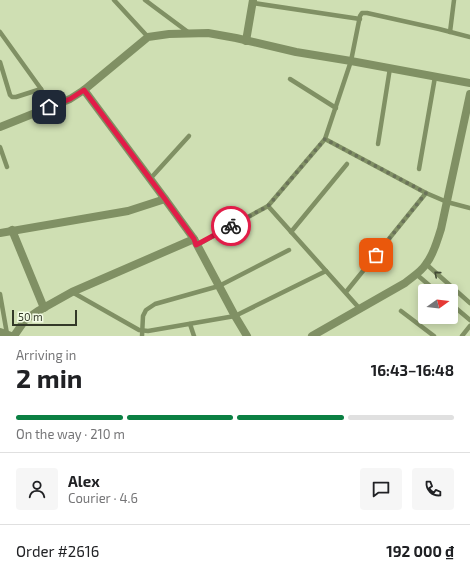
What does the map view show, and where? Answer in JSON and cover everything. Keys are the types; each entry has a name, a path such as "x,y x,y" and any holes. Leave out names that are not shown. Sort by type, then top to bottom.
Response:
{"street":[{"path":"246,41 253,2"},
{"path":"0,127 70,99 84,90 148,37 169,34 208,33 296,52 470,83"},
{"path":"84,90 195,242 247,336"},
{"path":"312,336 405,283 426,264 436,246 441,229 470,94"},
{"path":"0,233 128,211 165,199"},
{"path":"12,230 44,308"},
{"path":"8,334 25,320 72,292 195,242"}],"lane":[{"path":"114,0 148,37"},
{"path":"145,0 190,33"},
{"path":"450,32 454,0"},
{"path":"253,2 360,19"},
{"path":"195,242 268,206 325,139 351,61 362,14 367,13 470,37"},
{"path":"0,32 40,89 49,107"},
{"path":"0,62 10,95 12,97 40,89"},
{"path":"378,144 390,68"},
{"path":"419,168 435,77"},
{"path":"290,79 336,108"},
{"path":"150,179 189,136"},
{"path":"325,139 426,193 447,202 470,208"},
{"path":"0,146 7,168"},
{"path":"291,232 347,164"},
{"path":"346,292 426,193"},
{"path":"268,206 360,309"},
{"path":"142,334 143,316 146,310 155,304 219,286 289,250"},
{"path":"426,264 470,302"},
{"path":"142,334 235,316 326,271"},
{"path":"416,274 428,284"},
{"path":"72,292 139,330 142,334"},
{"path":"0,294 8,334"},
{"path":"458,309 469,318"},
{"path":"401,311 434,336"},
{"path":"190,324 194,336"},
{"path":"462,336 470,326"}],"way so far":[{"path":"231,226 268,206 325,139 426,193 376,255"}],"route":[{"path":"49,107 70,99 84,90 194,239 196,245 231,226"}]}
